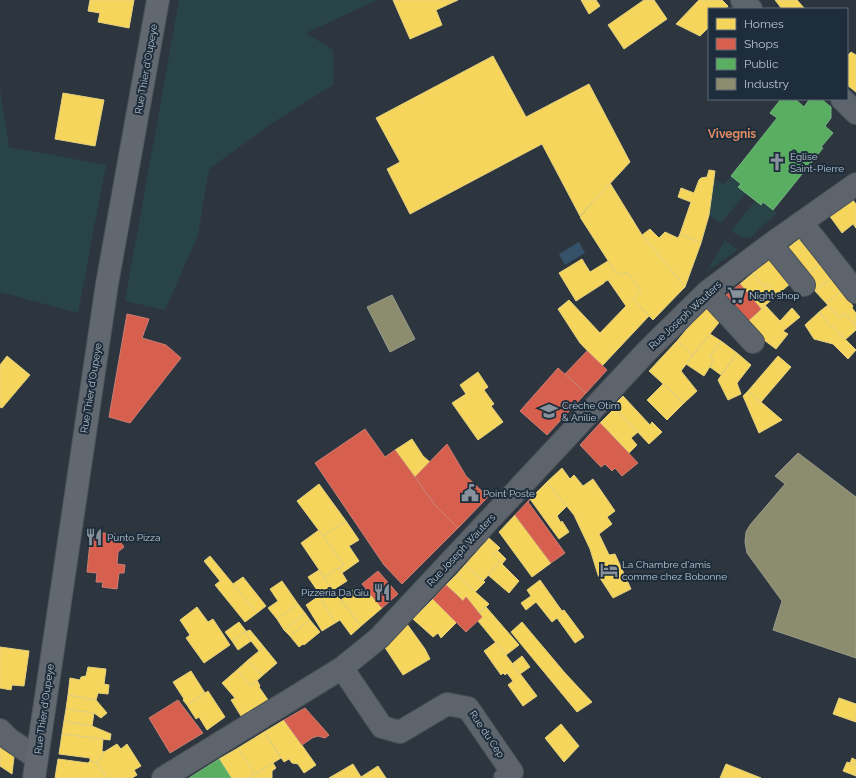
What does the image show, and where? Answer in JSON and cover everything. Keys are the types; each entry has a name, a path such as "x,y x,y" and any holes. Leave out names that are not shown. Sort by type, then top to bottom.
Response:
{"main road":[{"name":"Rue Thier d'Oupeye","path":"36,768 107,284 158,0"}],"street":[{"path":"742,0 750,8"},
{"path":"843,100 856,113"},
{"name":"Rue Joseph Wauters","path":"164,778 342,668 379,638 648,350 707,292 771,244 856,184"},
{"path":"802,222 856,292"},
{"path":"771,244 804,285"},
{"path":"707,292 753,342"},
{"name":"Rue du Cep","path":"342,668 382,727 400,732 447,704 468,708 512,772 505,778"},
{"path":"0,730 36,768"}],"green space":[{"path":"179,0 377,0 306,33 333,50 333,85 274,122 209,169 198,235 165,310 125,301"},
{"path":"0,89 9,147 106,165 78,313 0,292"},
{"path":"731,176 741,184 738,187 746,193 721,223 709,215 714,179 724,184"},
{"path":"755,201 760,205 763,202 777,213 751,237 742,238 731,231"},
{"path":"725,240 738,250 707,271"}],"water":[{"path":"579,242 585,253 565,265 559,254"}],"building: Homes":[{"path":"90,0 134,0 129,28 98,22 100,13 88,11"},
{"path":"393,0 458,0 436,10 442,25 410,39"},
{"path":"581,0 596,0 600,6 589,14"},
{"path":"644,0 654,0 667,19 624,49 608,25"},
{"path":"699,0 722,0 728,6 727,8 708,8 708,28 700,36 676,24"},
{"path":"775,0 797,0 804,8 781,8"},
{"path":"851,52 856,55 856,92 848,86 848,55"},
{"path":"493,56 526,117 589,84 630,162 580,216 542,144 410,214 387,169 400,162 376,118"},
{"path":"63,93 104,100 95,146 55,139"},
{"path":"709,170 715,171 709,215 701,243 680,234 691,202 678,197 681,188 694,193 699,180 707,177"},
{"path":"610,183 642,235 685,287 653,320 633,299 641,291 627,272 621,275 618,272 616,273 580,217"},
{"path":"852,199 856,204 856,228 853,224 842,233 829,215"},
{"path":"650,229 659,238 665,232 678,238 680,234 701,243 685,287 642,235"},
{"path":"799,239 820,264 804,277 783,252"},
{"path":"774,255 791,283 777,295 768,284 764,287 753,273"},
{"path":"582,259 590,272 608,261 616,273 618,272 621,275 627,272 641,291 633,299 649,316 602,366 580,343 558,309 569,300 600,333 626,306 608,280 576,301 559,273"},
{"path":"820,264 831,278 815,291 804,277"},
{"path":"753,273 764,287 768,284 777,295 761,309 740,284"},
{"path":"831,278 841,291 826,303 815,291"},
{"path":"841,291 853,306 852,308 856,313 856,326 845,313 839,318 826,303"},
{"path":"765,305 780,321 792,308 800,317 783,331 788,334 776,349 764,340 747,322"},
{"path":"828,305 839,318 845,313 856,326 856,330 845,340 832,326 831,327 819,312"},
{"path":"706,306 721,320 693,355 677,341"},
{"path":"819,312 831,327 832,326 856,350 848,359 833,344 814,339 805,325"},
{"path":"710,334 721,341 710,357 714,360 704,376 686,364"},
{"path":"677,341 693,355 681,371 697,391 684,403 649,371"},
{"path":"721,341 737,353 721,375 710,367 714,360 710,357"},
{"path":"737,353 751,365 737,383 741,394 728,400 718,380"},
{"path":"7,356 30,375 2,408 0,407 0,365"},
{"path":"778,356 791,367 761,402 748,391"},
{"path":"478,372 488,387 484,390 494,404 491,406 503,422 478,440 452,403 466,394 460,385"},
{"path":"663,384 684,403 667,420 647,400"},
{"path":"748,391 782,420 759,433 743,396"},
{"path":"623,396 650,425 652,422 662,432 649,444 613,406"},
{"path":"615,408 638,432 631,438 637,445 629,453 600,423"},
{"path":"412,439 423,456 430,462 415,477 395,450"},
{"path":"562,468 570,479 574,475 583,486 593,479 615,511 607,517 612,524 599,534 609,555 615,554 631,589 613,598 598,575 590,549 574,515 547,482"},
{"path":"547,482 567,506 557,516 569,532 559,539 530,499"},
{"path":"319,484 346,521 323,536 297,501"},
{"path":"515,515 551,563 532,577 499,532"},
{"path":"346,521 359,540 349,546 359,561 342,573 339,568 344,565 323,536"},
{"path":"319,530 344,565 324,577 301,543"},
{"path":"489,538 500,548 493,555 500,562 483,581 465,565"},
{"path":"497,550 506,559 502,564 519,581 509,593 488,575 500,562 493,555"},
{"path":"210,556 257,613 245,622 215,585 220,581 204,561"},
{"path":"465,565 485,582 475,592 456,575"},
{"path":"339,568 347,581 333,590 324,577"},
{"path":"319,570 361,626 351,635 340,620 335,623 319,596 321,596 308,577"},
{"path":"456,575 489,604 479,613 466,597 463,601 446,585"},
{"path":"243,577 266,606 257,613 233,584"},
{"path":"540,580 562,611 564,610 584,637 575,643 557,618 552,622 536,602 526,610 521,603 531,596 527,590"},
{"path":"282,581 298,604 277,619 268,608 278,601 270,589"},
{"path":"366,589 382,608 361,626 341,600 353,590 358,596"},
{"path":"319,596 335,623 322,631 306,605"},
{"path":"433,599 457,622 441,638 438,633 433,637 413,619"},
{"path":"298,604 305,613 284,630 277,619"},
{"path":"197,607 208,622 213,619 230,645 204,663 186,638 190,635 180,620"},
{"path":"486,607 519,645 506,655 478,621 482,617 479,613"},
{"path":"305,613 310,620 290,636 284,630"},
{"path":"310,620 320,632 304,645 303,644 299,647 290,636"},
{"path":"239,622 246,631 232,641 225,632"},
{"path":"522,622 565,673 592,702 577,712 511,632"},
{"path":"407,624 425,649 430,659 403,675 384,646"},
{"path":"250,630 264,647 259,651 244,632"},
{"path":"244,632 251,641 238,650 232,641"},
{"path":"496,642 537,696 523,706 508,685 513,681 507,673 505,675 503,673 501,675 484,651"},
{"path":"0,647 29,651 24,686 12,685 11,690 0,688"},
{"path":"264,647 277,663 262,676 248,660"},
{"path":"522,656 530,667 520,674 512,664"},
{"path":"248,660 262,676 251,686 237,670"},
{"path":"88,667 106,669 104,684 109,685 108,694 98,693 96,700 68,695 70,678 80,680 81,677 86,676"},
{"path":"237,670 251,686 257,680 260,686 259,687 268,700 241,716 231,700 235,698 222,683"},
{"path":"191,671 205,693 187,705 173,682"},
{"path":"208,691 225,717 207,730 199,717 196,719 187,705"},
{"path":"68,695 96,700 107,713 101,718 94,713 66,709"},
{"path":"839,698 856,704 856,722 833,714"},
{"path":"66,709 94,713 92,726 64,721"},
{"path":"284,720 316,765 304,773 298,764 292,763 289,759 284,762 264,732"},
{"path":"64,721 92,726 111,734 110,740 62,734"},
{"path":"561,724 579,746 564,762 545,738"},
{"path":"264,732 281,758 255,774 238,748"},
{"path":"62,734 103,739 102,751 104,752 97,763 90,761 90,758 59,754"},
{"path":"0,741 14,757 12,774 0,766"},
{"path":"117,744 121,749 127,744 141,766 134,770 137,775 132,778 107,778 97,763 104,752"},
{"path":"238,748 255,774 248,778 231,778 219,759"},
{"path":"852,758 856,760 856,765 850,763"},
{"path":"58,759 88,763 90,761 97,763 107,778 55,778"},
{"path":"847,762 856,765 856,776 843,771"},
{"path":"273,763 276,768 272,771 272,778 248,778"},
{"path":"353,764 361,777 378,766 386,778 329,778"},
{"path":"726,764 761,778 720,778"}],"building: Shops":[{"path":"740,284 761,309 747,322 725,296"},
{"path":"127,314 149,319 142,338 166,345 181,358 130,423 109,417"},
{"path":"587,351 607,370 586,393 565,374"},
{"path":"558,368 586,393 547,435 520,411"},
{"path":"600,423 638,463 622,476 615,468 612,471 605,464 601,467 580,445"},
{"path":"365,429 385,457 395,450 435,505 458,528 402,584 384,565 315,463"},
{"path":"447,444 466,476 487,496 487,498 458,528 435,505 415,477"},
{"path":"530,499 528,502 565,553 551,563 515,515"},
{"path":"91,532 115,534 124,547 118,552 117,564 125,565 124,573 119,573 117,589 102,587 103,582 96,582 97,573 87,572"},
{"name":"Pizzeria Da Giu","path":"378,571 398,594 382,608 362,584"},
{"path":"446,585 463,601 466,597 482,617 466,632 433,599"},
{"path":"178,700 203,733 170,753 149,718"},
{"path":"305,708 329,735 325,738 318,736 312,738 302,745 284,720"}],"building: Public":[{"name":"Église Saint-Pierre","path":"780,100 796,100 804,107 809,100 822,100 831,107 831,118 825,126 833,133 821,147 823,148 773,210 763,202 761,205 738,187 741,184 731,176 777,118 770,113"},
{"path":"219,759 231,778 189,778"}],"building: Industry":[{"path":"392,295 415,339 390,352 367,307"},
{"path":"798,453 856,497 856,658 773,630 782,601 747,553 745,542 746,532 750,525 785,484 775,476"}],"place":[{"name":"Église Saint-Pierre","path":"777,162"},
{"name":"Night shop","path":"736,295"},
{"name":"Crèche Otim & Anilie","path":"549,411"},
{"name":"Point Poste","path":"470,493"},
{"name":"Punto Pizza","path":"94,537"},
{"name":"La Chambre d'amis comme chez Bobonne","path":"609,570"},
{"name":"Pizzeria Da Giu","path":"382,592"}],"district":[{"name":"Vivegnis","path":"732,134"}]}
